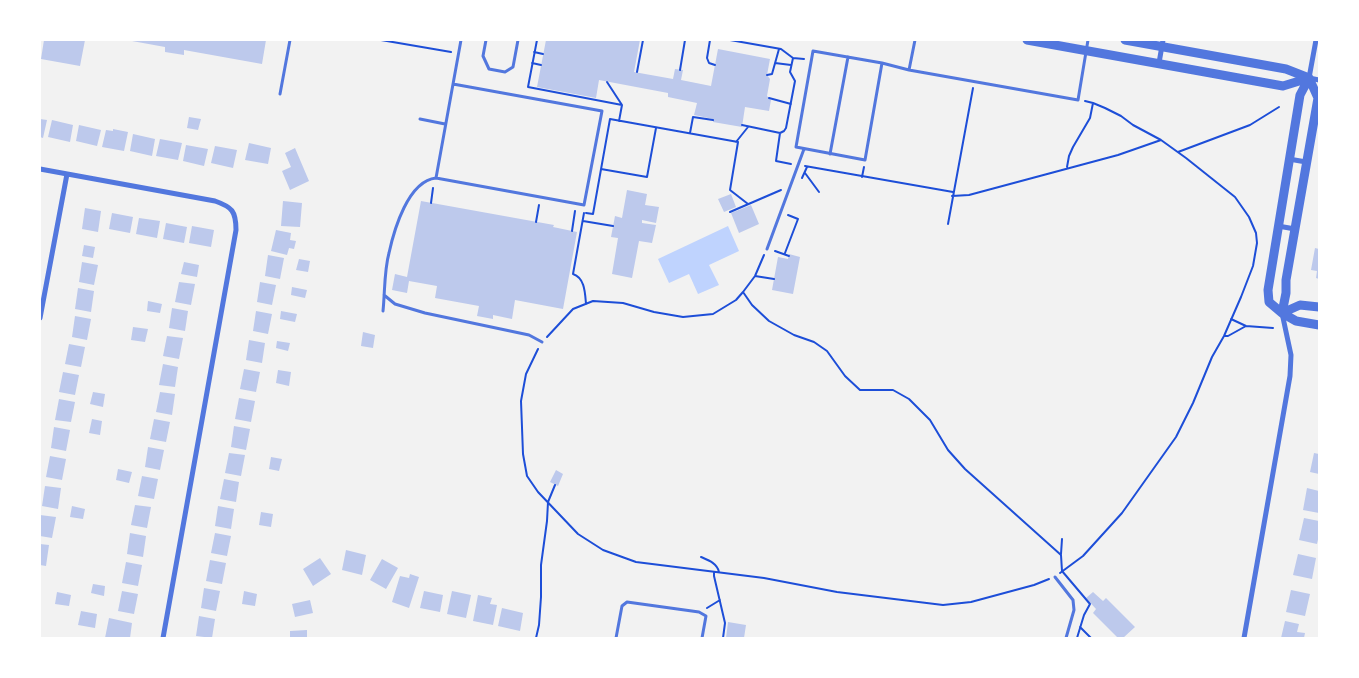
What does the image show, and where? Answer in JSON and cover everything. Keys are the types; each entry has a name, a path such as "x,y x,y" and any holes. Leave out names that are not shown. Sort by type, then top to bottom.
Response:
{"street":[{"path":"1028,40 1283,86 1309,78"},
{"path":"1125,40 1162,43 1286,69 1319,80"},
{"path":"1316,40 1309,78 1300,96 1268,290 1270,302 1282,313 1296,321 1319,326"},
{"path":"1159,63 1162,43"},
{"path":"1244,638 1290,376 1291,355 1282,313 1286,280 1318,98 1309,78"},
{"path":"1289,159 1306,162"},
{"path":"40,169 215,201 224,204 234,213 236,219 236,230 163,638"},
{"path":"40,318 67,174"},
{"path":"1278,226 1296,229"},
{"path":"1282,313 1300,304 1319,308"}],"lane":[{"path":"280,94 290,40"},
{"path":"436,178 461,40"},
{"path":"486,40 484,56 489,69 506,72 513,67 518,40"},
{"path":"909,70 914,40"},
{"path":"882,63 865,160 796,148 813,51 882,63 909,70 1078,100 1088,40"},
{"path":"830,154 848,57"},
{"path":"383,311 388,255 398,220 414,190 429,179 436,178 584,205 602,111 453,84"},
{"path":"420,119 445,124"},
{"path":"767,248 804,149"},
{"path":"384,295 394,304 434,315 529,334 542,342"},
{"path":"1055,577 1072,600 1074,610 1066,638"},
{"path":"616,638 622,606 627,602 700,612 706,616 702,638"}],"path":[{"path":"381,40 458,54"},
{"path":"537,40 528,87 622,105"},
{"path":"637,72 643,40"},
{"path":"680,70 685,40"},
{"path":"710,40 707,58 709,63 715,65"},
{"path":"730,40 779,49 793,58 804,60 806,54"},
{"path":"767,75 772,74 779,49"},
{"path":"534,52 543,54"},
{"path":"742,126 780,133 784,131 795,81 790,72 793,58"},
{"path":"532,63 541,65"},
{"path":"775,63 791,65"},
{"path":"606,82 622,105 619,121"},
{"path":"948,224 974,82"},
{"path":"769,98 791,104"},
{"path":"789,256 767,248 755,276 743,292 736,300 713,314 683,317 654,312 623,303 593,301 573,309 542,342 526,374 522,401 521,431 523,454 527,476 538,492 578,534 603,550 636,562 764,578 837,592 943,605 971,602 1034,585 1055,577 1084,556 1122,513 1176,437 1193,403 1212,357 1232,319 1253,266 1257,244 1256,233 1249,217 1235,197 1160,140 1132,125 1121,116 1093,103 1078,100"},
{"path":"1067,168 1072,147 1090,118 1093,103"},
{"path":"1178,152 1250,125 1279,107"},
{"path":"690,134 693,117 713,120"},
{"path":"572,231 575,211 593,214 610,119 736,142"},
{"path":"736,142 748,126"},
{"path":"601,169 647,177 656,128"},
{"path":"780,133 776,161 953,192"},
{"path":"952,196 968,195 1118,154 1160,140"},
{"path":"736,142 738,142 730,190 748,204"},
{"path":"801,181 807,166"},
{"path":"805,172 819,192"},
{"path":"424,184 434,186 431,203"},
{"path":"730,212 783,189 788,190"},
{"path":"536,222 539,204"},
{"path":"584,205 583,221 573,274 581,279 586,304"},
{"path":"785,254 798,219 788,215"},
{"path":"583,221 613,226"},
{"path":"755,276 774,280"},
{"path":"743,292 752,305 768,321 794,335 814,342 827,352 845,376 860,390 893,390 909,399 930,420 948,450 965,469 1061,555"},
{"path":"1232,319 1246,326 1273,328"},
{"path":"1224,336 1228,336 1246,326"},
{"path":"536,638 540,616 541,565 548,502 555,485"},
{"path":"1062,539 1062,571 1090,604 1084,615 1077,638"},
{"path":"701,557 714,563 718,572"},
{"path":"714,572 725,623 723,638"},
{"path":"700,612 720,600"},
{"path":"1080,627 1091,638"}],"water":[{"path":"728,226 739,251 709,265 719,285 698,294 689,274 669,283 658,259"}],"building":[{"path":"44,40 85,40 80,66 41,59"},
{"path":"132,40 266,40 262,64 184,50 184,55 165,52 165,47"},
{"path":"546,40 640,40 634,72 673,79 675,69 683,70 681,80 711,86 718,49 770,59 767,75 770,79 767,96 771,100 769,111 745,107 742,127 713,122 713,119 694,115 697,103 668,97 668,93 599,80 596,98 537,87"},
{"path":"189,117 201,119 198,130 187,128"},
{"path":"40,119 47,120 43,138 40,137"},
{"path":"52,120 73,125 70,142 48,137"},
{"path":"79,125 101,130 97,146 76,141"},
{"path":"113,129 128,132 124,151 102,147 106,130 113,131"},
{"path":"133,134 155,139 152,156 130,151"},
{"path":"160,139 182,143 178,160 156,156"},
{"path":"249,143 271,148 268,164 245,160"},
{"path":"186,145 208,149 204,166 183,161"},
{"path":"215,146 237,150 233,168 211,163"},
{"path":"295,148 309,181 290,190 282,171 291,167 285,153"},
{"path":"627,190 647,194 645,205 659,207 656,223 642,220 642,223 656,225 652,243 639,241 632,278 612,274 618,238 611,237 615,216 622,218"},
{"path":"731,194 736,207 724,212 718,199"},
{"path":"283,201 302,203 300,227 281,226"},
{"path":"421,201 554,225 553,227 577,232 563,309 515,300 512,319 493,315 493,319 477,316 479,306 435,298 437,286 409,281 407,293 392,290 395,274 407,277"},
{"path":"751,205 759,224 739,233 731,213"},
{"path":"85,208 101,211 98,232 82,229"},
{"path":"112,213 133,217 130,233 109,229"},
{"path":"139,218 160,221 157,238 136,234"},
{"path":"166,223 187,227 184,243 163,239"},
{"path":"192,226 214,230 211,247 189,243"},
{"path":"276,230 291,233 290,240 296,241 294,249 289,248 287,255 271,251"},
{"path":"84,245 95,247 93,258 82,256"},
{"path":"1315,248 1319,249 1319,279 1316,278 1317,271 1311,270"},
{"path":"789,254 800,257 793,294 772,290 778,257 788,259"},
{"path":"268,255 284,258 280,279 265,276"},
{"path":"299,259 310,261 308,272 296,270"},
{"path":"82,262 98,265 94,285 79,282"},
{"path":"184,262 199,265 197,277 181,274"},
{"path":"179,282 195,284 191,305 175,302"},
{"path":"260,282 276,285 272,305 257,302"},
{"path":"292,287 307,290 305,298 291,295"},
{"path":"78,288 94,291 91,312 75,309"},
{"path":"148,301 162,304 160,313 147,311"},
{"path":"172,308 188,311 185,331 169,328"},
{"path":"256,311 272,314 268,334 253,331"},
{"path":"281,311 297,314 295,322 280,319"},
{"path":"75,316 91,319 87,340 72,337"},
{"path":"133,327 148,329 145,342 131,340"},
{"path":"363,332 375,335 373,348 361,346"},
{"path":"167,336 183,338 179,359 163,356"},
{"path":"249,340 265,343 262,363 246,360"},
{"path":"277,341 290,343 288,351 276,348"},
{"path":"69,344 85,347 81,367 65,364"},
{"path":"163,364 178,367 175,387 159,385"},
{"path":"244,369 260,372 256,392 240,389"},
{"path":"278,370 291,372 289,386 276,383"},
{"path":"63,372 79,375 75,395 59,392"},
{"path":"93,392 105,394 103,407 90,404"},
{"path":"160,392 175,394 172,415 156,412"},
{"path":"239,398 255,401 251,422 235,419"},
{"path":"59,399 75,402 71,422 55,420"},
{"path":"92,419 102,421 100,435 89,433"},
{"path":"154,419 170,422 166,442 150,439"},
{"path":"234,426 250,429 246,450 231,447"},
{"path":"54,427 70,430 66,451 51,448"},
{"path":"148,447 164,450 160,470 145,467"},
{"path":"229,453 245,455 241,476 225,473"},
{"path":"1314,453 1319,454 1319,474 1310,472"},
{"path":"50,456 66,459 62,480 46,477"},
{"path":"271,457 282,459 279,471 269,469"},
{"path":"118,469 132,472 129,483 116,480"},
{"path":"556,470 563,474 558,486 550,482"},
{"path":"142,476 158,479 154,499 138,496"},
{"path":"224,479 239,482 236,502 220,499"},
{"path":"45,486 61,488 58,509 42,506"},
{"path":"1307,488 1319,491 1319,513 1303,510"},
{"path":"135,505 151,507 147,528 131,525"},
{"path":"72,506 85,509 83,519 70,517"},
{"path":"218,506 234,509 231,529 215,526"},
{"path":"261,512 273,514 271,527 259,525"},
{"path":"40,515 56,517 52,538 40,536"},
{"path":"1304,518 1319,521 1317,544 1299,540"},
{"path":"130,533 146,536 143,557 127,554"},
{"path":"215,533 231,536 227,556 211,553"},
{"path":"40,544 49,545 46,566 40,565"},
{"path":"346,550 366,555 362,575 342,570"},
{"path":"1298,554 1316,558 1312,579 1293,575"},
{"path":"320,558 331,574 313,586 303,569"},
{"path":"382,559 398,568 386,589 370,580"},
{"path":"210,560 226,563 222,584 206,581"},
{"path":"126,562 142,565 138,586 122,583"},
{"path":"410,574 419,577 409,608 392,602 400,576 409,578"},
{"path":"93,584 105,586 104,596 91,593"},
{"path":"204,588 220,591 216,611 201,608"},
{"path":"1291,590 1310,594 1305,616 1286,612"},
{"path":"122,591 138,594 134,614 118,611"},
{"path":"244,591 257,594 255,606 242,604"},
{"path":"424,591 443,595 440,612 420,608"},
{"path":"452,591 471,595 466,618 447,614"},
{"path":"57,592 71,595 69,606 55,604"},
{"path":"1093,592 1103,601 1106,598 1135,627 1123,638 1118,638 1093,613 1096,609 1086,598"},
{"path":"478,595 492,598 490,604 497,605 493,625 473,621"},
{"path":"310,600 313,613 295,617 292,604"},
{"path":"502,608 523,613 520,631 498,626"},
{"path":"81,611 97,614 95,628 78,625"},
{"path":"199,616 215,619 212,638 196,636"},
{"path":"109,618 132,623 130,638 105,638"},
{"path":"1285,621 1299,624 1297,632 1305,633 1304,638 1281,638"},
{"path":"728,622 746,625 744,638 726,638"},
{"path":"307,630 307,638 290,638 290,631"}]}
